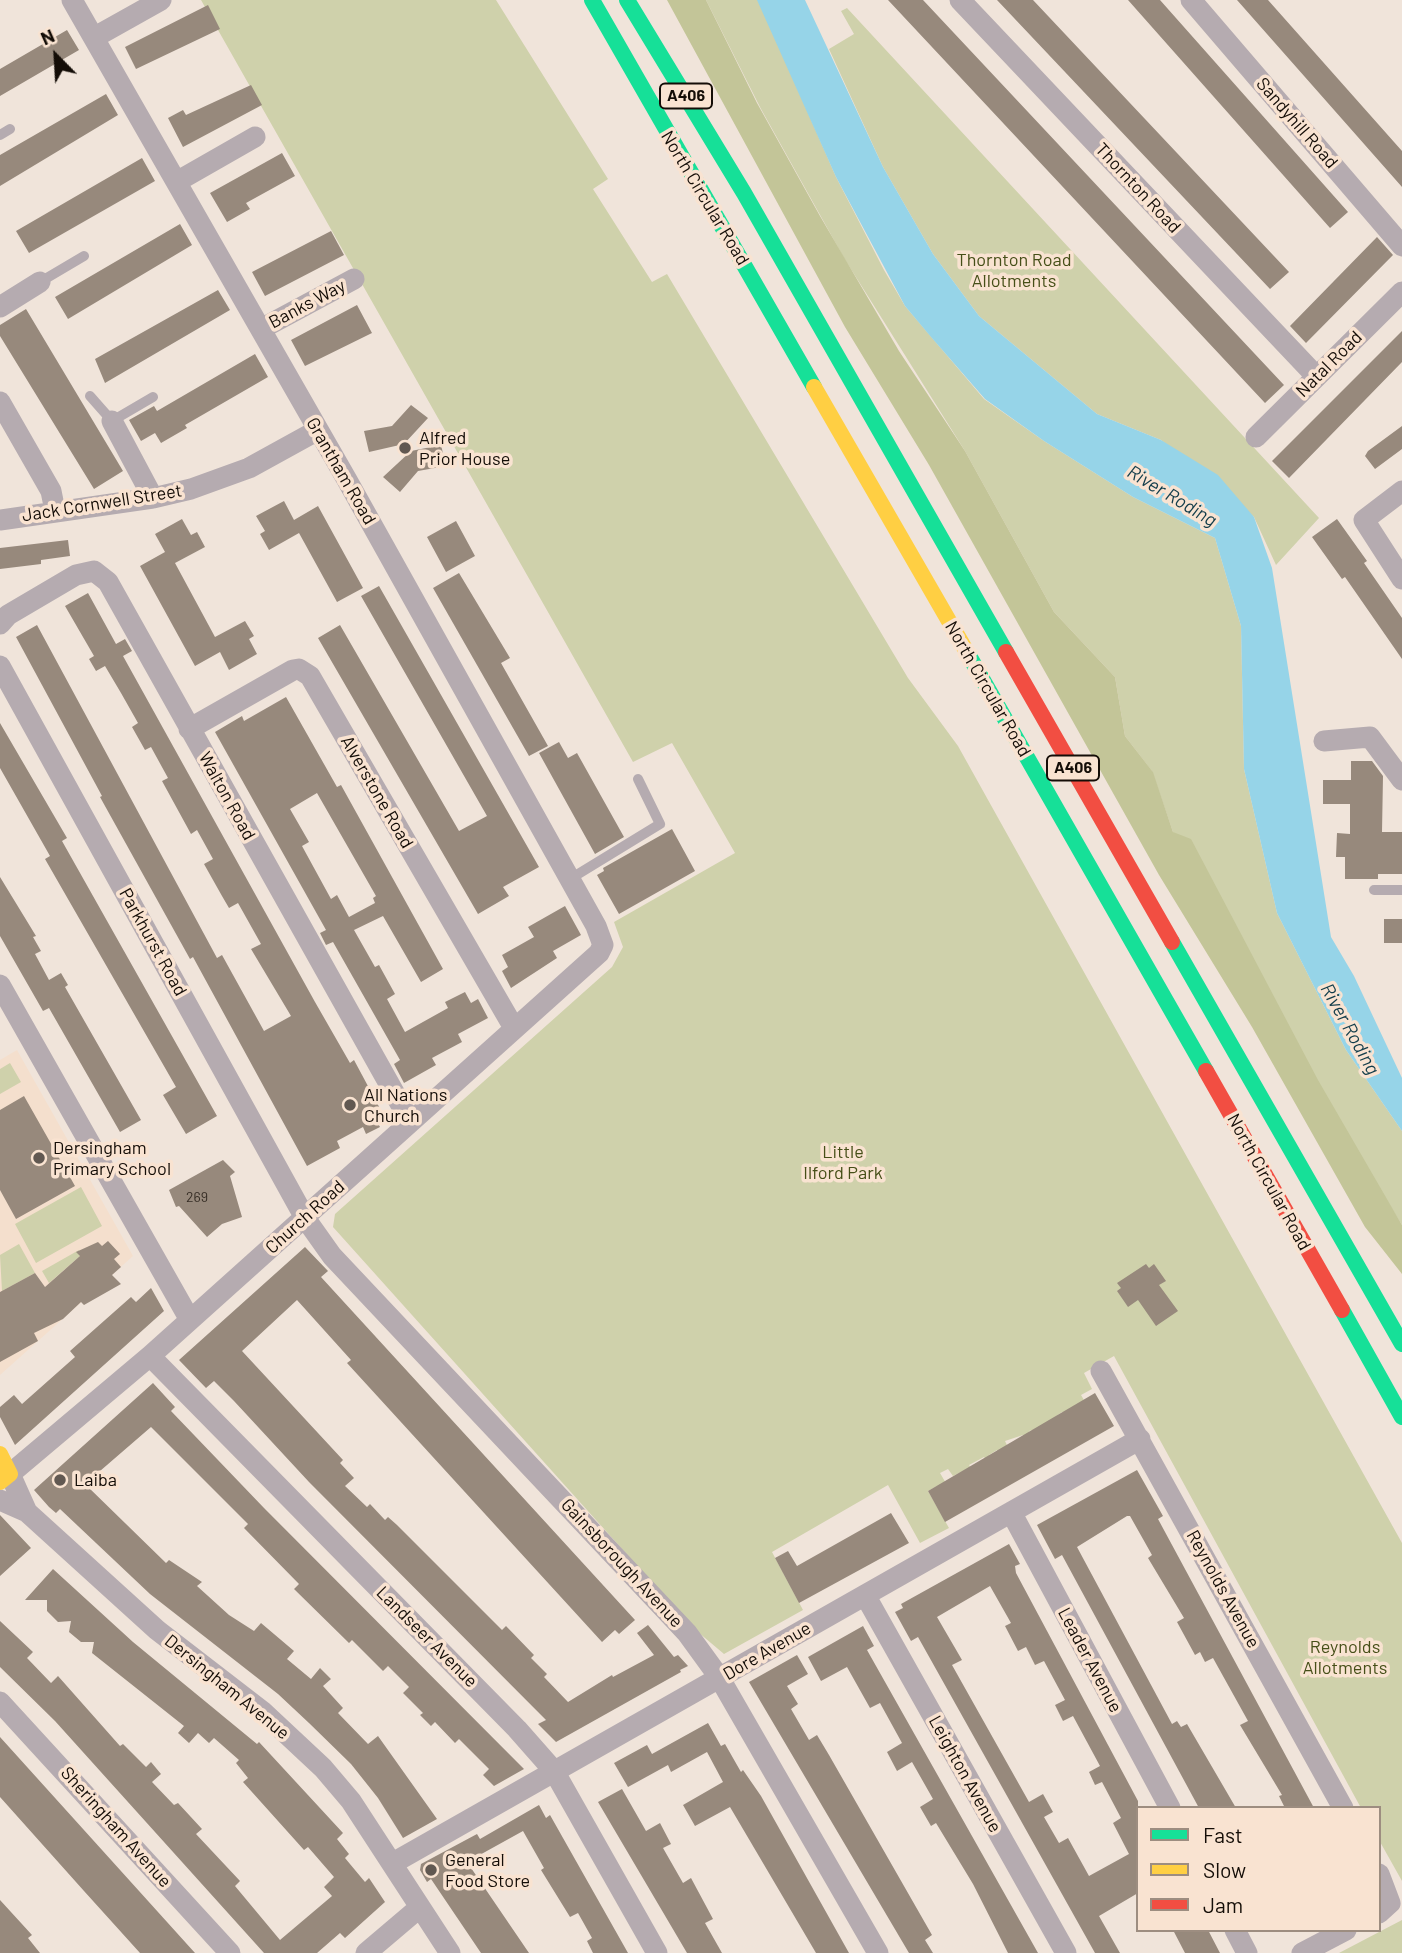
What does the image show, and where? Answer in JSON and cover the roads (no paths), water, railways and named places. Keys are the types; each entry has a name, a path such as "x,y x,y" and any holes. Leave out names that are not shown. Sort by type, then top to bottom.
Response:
{"main road":[{"name":"A406","path":"574,0 659,121"},
{"name":"North Circular Road","path":"592,0 659,121 1113,906 1402,1417"},
{"name":"North Circular Road","path":"627,0 744,192 1402,1344"},
{"name":"A406","path":"683,60 744,192"},
{"name":"Dersingham Avenue","path":"0,1454 5,1478"}],"street":[{"name":"Grantham Road","path":"72,0 178,181 318,430 570,879 602,937 603,945"},
{"path":"95,37 161,0"},
{"name":"Thornton Road","path":"960,0 1316,376"},
{"name":"Sandyhill Road","path":"1191,0 1402,246"},
{"path":"178,181 256,137"},
{"name":"Banks Way","path":"261,329 354,279"},
{"path":"0,307 40,282"},
{"name":"Natal Road","path":"1256,437 1402,292"},
{"path":"0,402 51,491 55,512"},
{"path":"112,421 153,498"},
{"name":"Jack Cornwell Street","path":"0,520 153,498 240,472 318,430"},
{"path":"1402,491 1364,520 1402,579"},
{"name":"Walton Road","path":"0,624 8,615 76,575 94,571 114,591 410,1121"},
{"name":"Parkhurst Road","path":"0,666 305,1218"},
{"name":"Alverstone Road","path":"189,729 293,670 299,669 310,676 513,1028"},
{"path":"1324,741 1370,737 1402,780"},
{"name":"Church Road","path":"5,1478 150,1356 305,1218 599,953 603,945"},
{"path":"0,985 190,1320"},
{"name":"Gainsborough Avenue","path":"305,1218 332,1256 687,1633 719,1677 878,1953"},
{"name":"Landseer Avenue","path":"150,1356 517,1729 554,1771 657,1953"},
{"name":"Reynolds Avenue","path":"1101,1371 1342,1806"},
{"name":"Dore Avenue","path":"393,1863 1140,1439"},
{"name":"Dersingham Avenue","path":"5,1478 27,1511 157,1630 262,1711 323,1768 351,1801 450,1953"},
{"name":"Dersingham Avenue","path":"0,1500 27,1511"},
{"name":"Leader Avenue","path":"1011,1512 1169,1806"},
{"name":"Leighton Avenue","path":"865,1595 1066,1953"},
{"name":"Sheringham Avenue","path":"0,1702 230,1953"},
{"path":"1381,1880 1390,1906"},
{"path":"366,1953 419,1908"},
{"path":"1236,1932 1247,1953"},
{"path":"1302,1953 1342,1932"}],"lane":[{"path":"40,282 84,256"},
{"path":"90,396 112,421 153,397"},
{"path":"570,879 660,824 638,779"},
{"path":"1374,890 1402,890"}],"water":[{"name":"River Roding","path":"757,0 805,0 883,167 933,254 979,316 1097,414 1161,440 1218,475 1254,517 1272,568 1331,937 1354,976 1402,1078 1402,1131 1346,1050 1277,913 1244,769 1241,626 1215,538 1133,497 1044,441 985,399 931,337 905,306 836,177"}],"place":[{"name":"Alfred Prior House","path":"405,448"},
{"name":"All Nations Church","path":"350,1105"},
{"name":"Dersingham Primary School","path":"39,1158"},
{"name":"Laiba","path":"60,1480"},
{"name":"General Food Store","path":"431,1870"}],"park label":[{"name":"Thornton Road Allotments","path":"1014,270"},
{"name":"Little Ilford Park","path":"843,1162"},
{"name":"Reynolds Allotments","path":"1345,1657"}]}
